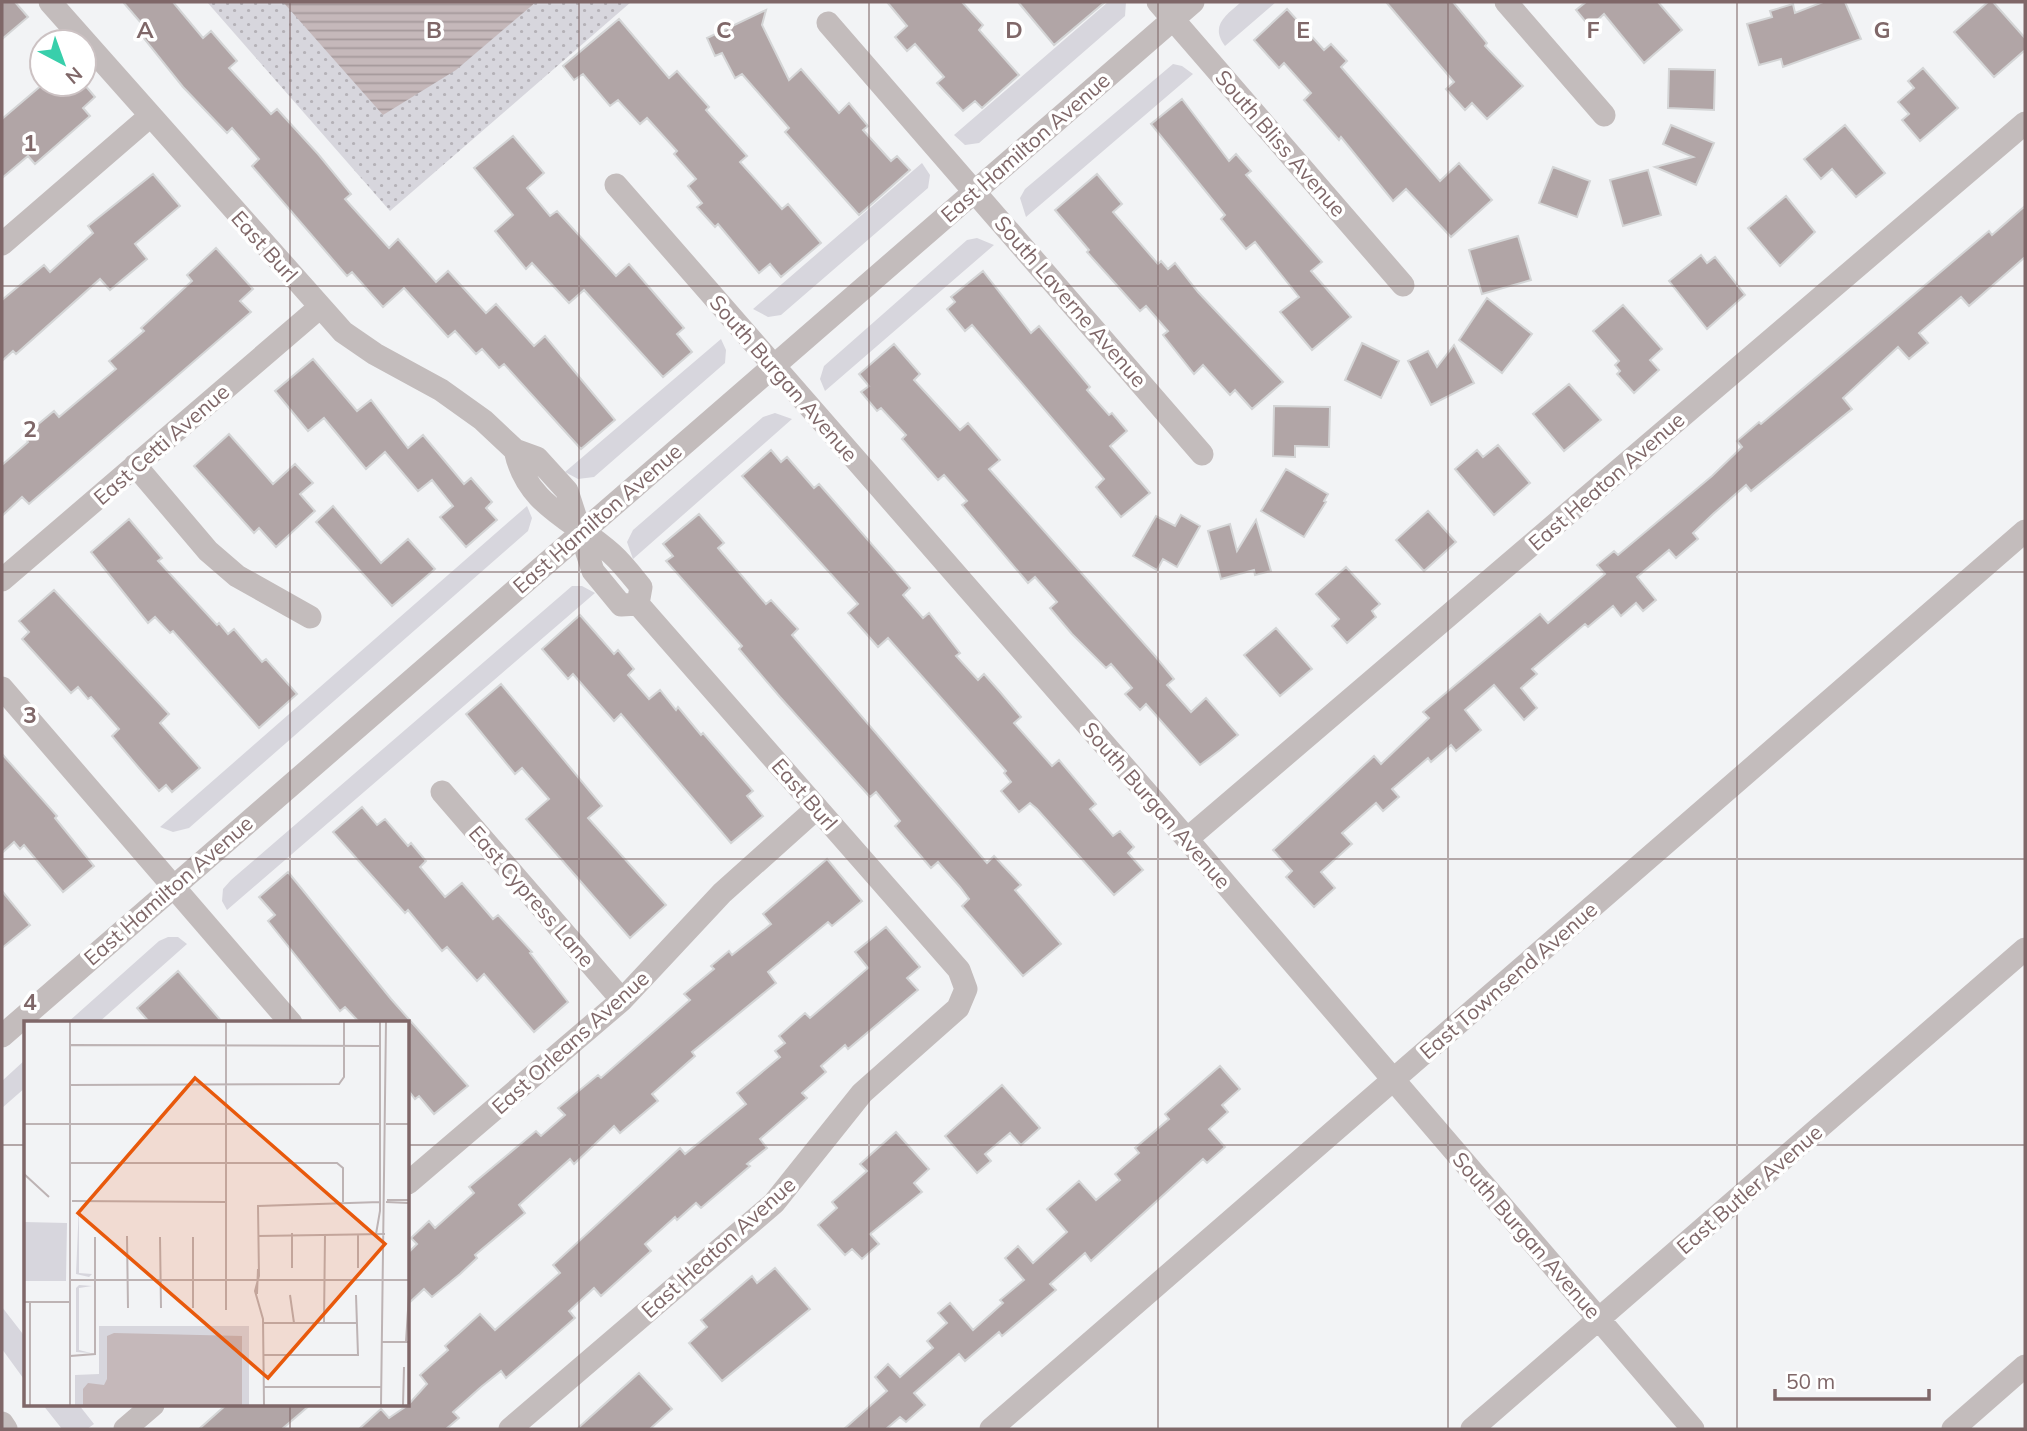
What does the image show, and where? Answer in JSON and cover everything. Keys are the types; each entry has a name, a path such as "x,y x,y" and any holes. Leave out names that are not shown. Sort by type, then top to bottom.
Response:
{"street":[{"name":"East Burl","path":"50,2 149,117 343,332 375,354 441,390 472,412 515,450 537,458 567,491 581,531 612,554 641,587 638,604 959,970 966,989"},
{"name":"East Hamilton Avenue","path":"2,1036 975,190 1166,10 1193,2"},
{"path":"1506,2 1604,115"},
{"name":"South Bliss Avenue","path":"1166,10 1403,285"},
{"name":"South Laverne Avenue","path":"828,23 1202,454"},
{"path":"2,244 149,117"},
{"name":"East Heaton Avenue","path":"1187,839 2025,123"},
{"name":"South Burgan Avenue","path":"616,185 1187,839 1693,1429"},
{"name":"East Cetti Avenue","path":"2,580 319,308"},
{"path":"135,466 208,551 237,576 310,617"},
{"name":"East Townsend Avenue","path":"992,1429 2025,531"},
{"path":"2,688 289,1021"},
{"name":"East Cypress Lane","path":"442,792 622,1000"},
{"name":"East Orleans Avenue","path":"412,1172 622,1000 714,900 817,808"},
{"name":"East Butler Avenue","path":"1472,1429 2025,948"},
{"name":"East Heaton Avenue","path":"510,1429 774,1203 802,1172 846,1111 958,1008 966,989"},
{"path":"1953,1429 2025,1366"},
{"path":"125,1429 152,1406"},
{"path":"2,1423 6,1429"}],"shaded area":[{"path":"207,2 631,2 390,211"},
{"path":"283,2 536,2 456,70 383,115"},
{"path":"1108,2 1126,2 1125,16 979,143 965,145 954,135"},
{"path":"1241,2 1276,2 1225,46 1219,27 1225,17"},
{"path":"1173,64 1182,66 1193,74 1026,217 1020,198 1025,189"},
{"path":"922,163 930,175 928,188 781,315 768,317 753,309"},
{"path":"977,238 994,245 825,391 820,379 824,366 967,240"},
{"path":"721,339 726,350 725,363 594,477 578,479 565,472"},
{"path":"775,413 792,419 633,559 627,542 633,530 763,417"},
{"path":"527,506 532,518 528,531 189,828 173,832 160,827"},
{"path":"572,586 582,586 595,593 227,910 222,901 223,889 231,880"},
{"path":"178,937 187,944 100,1021 69,1021 159,941"},
{"path":"24,1061 24,1089 2,1108 2,1081"},
{"path":"2,1307 24,1335 24,1379 2,1349"},
{"path":"44,1406 80,1406 94,1424 87,1429 62,1429"}],"building":[{"path":"2,2 15,2 28,17 2,39"},
{"path":"123,2 173,2 203,38 211,31 237,61 229,68 271,114 277,109 318,154 351,194 345,199 389,248 398,239 436,282 448,271 486,313 496,304 534,346 545,336 615,420 581,449 504,364 499,368 482,349 476,354 455,331 448,337 404,288 383,307 352,272 347,276 252,166 259,159 232,128 227,133 183,87 142,36 148,31"},
{"path":"887,2 962,2 983,25 979,30 1019,75 982,108 975,101 963,111 937,83 944,77 915,44 907,51 895,37 907,26"},
{"path":"1018,2 1105,2 1054,45"},
{"path":"1386,2 1453,2 1487,43 1485,46 1523,86 1487,119 1472,103 1465,110 1446,89 1454,82"},
{"path":"1586,2 1658,2 1682,30 1644,63 1604,14 1590,27 1576,10"},
{"path":"1823,2 1845,2 1861,39 1783,67 1781,59 1759,65 1747,24 1772,17 1770,11 1793,4 1795,13"},
{"path":"1988,2 1993,2 2025,38 2025,50 1994,77 1954,32"},
{"path":"1287,9 1324,50 1331,44 1347,61 1341,67 1440,181 1459,163 1492,200 1451,237 1406,189 1393,201 1341,137 1339,140 1304,100 1311,93 1284,63 1279,68 1254,40"},
{"path":"766,10 762,25 789,80 801,69 839,113 849,103 868,126 863,130 891,161 897,156 910,170 859,215 785,132 789,128 742,74 735,78 722,53 715,56 707,38"},
{"path":"619,19 669,78 677,71 709,107 706,110 747,156 740,162 782,209 788,204 821,243 781,277 770,264 759,273 718,224 715,227 697,207 702,203 688,186 696,179 674,154 677,151 647,118 640,124 618,100 610,106 583,74 574,80 563,66"},
{"path":"1923,68 1958,108 1920,141 1902,120 1909,114 1898,102 1914,88 1908,81"},
{"path":"1669,69 1715,70 1714,110 1668,108"},
{"path":"28,97 94,98 83,108 90,116 35,164 28,156 2,178 2,119"},
{"path":"1182,99 1229,161 1236,154 1251,171 1246,175 1322,262 1311,271 1351,317 1312,350 1280,312 1299,297 1255,242 1246,249 1221,219 1225,215 1151,124"},
{"path":"1671,125 1714,143 1696,185 1655,167 1693,157 1663,144"},
{"path":"1845,125 1885,173 1856,197 1832,169 1821,179 1804,159"},
{"path":"513,136 544,173 527,188 550,216 557,211 616,276 629,264 684,328 677,334 692,352 663,377 584,290 569,303 532,263 526,269 495,231 513,215 474,168"},
{"path":"1553,167 1590,181 1577,217 1539,203"},
{"path":"1648,170 1661,215 1623,226 1610,180"},
{"path":"153,174 180,206 135,244 147,259 110,290 100,279 16,354 13,351 2,361 2,300 44,265 50,272 93,233 88,226"},
{"path":"1097,174 1122,204 1113,212 1158,264 1161,261 1168,269 1175,263 1198,292 1283,382 1252,409 1235,390 1230,395 1203,365 1194,374 1163,335 1168,331 1146,306 1140,311 1087,252 1089,250 1055,210"},
{"path":"1786,196 1815,232 1780,266 1748,228"},
{"path":"2025,206 2025,257 1969,306 1961,297 1919,333 1928,343 1909,359 1898,347 1843,398 1852,409 1751,491 1746,485 1693,533 1698,539 1676,558 1669,550 1637,577 1656,600 1643,611 1636,603 1621,616 1613,606 1588,627 1585,624 1532,669 1537,674 1521,688 1537,708 1524,720 1494,685 1465,710 1481,730 1456,751 1451,745 1431,762 1428,758 1392,789 1399,797 1383,811 1376,803 1342,833 1352,844 1321,872 1335,888 1314,907 1286,877 1292,871 1273,850 1374,756 1381,764 1429,718 1423,712 1540,614 1548,623 1605,574 1597,565 1614,551 1618,555 1712,476 1742,447 1737,441 1759,422 1761,424 1989,231 1992,235"},
{"path":"1518,236 1531,280 1482,294 1469,250"},
{"path":"216,248 253,289 240,301 251,312 29,504 22,497 2,516 2,465 28,442 24,436 54,411 59,417 116,369 109,361 144,331 141,328 192,281 187,275"},
{"path":"1701,255 1707,263 1715,257 1745,295 1707,329 1669,281"},
{"path":"983,271 1031,333 1039,326 1090,387 1087,390 1127,431 1110,446 1150,493 1121,517 1096,487 1104,479 972,325 965,331 947,309 955,302 951,297"},
{"path":"1487,298 1532,334 1502,373 1459,340"},
{"path":"1623,305 1662,349 1650,360 1659,370 1634,393 1617,374 1620,371 1615,365 1619,361 1593,331"},
{"path":"1362,343 1399,361 1381,398 1345,380"},
{"path":"894,344 920,374 914,380 960,430 968,423 1000,460 989,469 1174,679 1167,685 1191,712 1206,698 1238,735 1200,765 1146,704 1140,710 1125,694 1132,688 1111,664 1106,668 1072,634 1050,608 1057,602 1035,577 1028,583 962,505 967,501 944,475 938,480 902,439 906,435 881,408 877,411 861,392 869,386 859,374"},
{"path":"1454,345 1474,383 1431,405 1408,361 1428,351 1437,367"},
{"path":"313,359 357,411 371,400 408,448 423,435 464,484 471,478 492,502 486,508 497,520 466,547 440,517 453,506 432,480 418,491 385,452 366,469 324,418 308,431 275,391"},
{"path":"1569,384 1601,420 1564,451 1533,414"},
{"path":"1274,406 1330,407 1329,447 1295,446 1295,457 1273,456"},
{"path":"229,434 273,484 295,464 313,483 300,494 315,511 276,547 259,528 254,533 194,466"},
{"path":"1498,445 1530,483 1494,515 1455,469 1477,450 1483,457"},
{"path":"771,450 781,462 787,457 814,488 819,484 910,588 903,595 923,618 929,613 960,653 956,656 978,680 984,674 1021,717 1014,723 1052,766 1059,760 1096,804 1090,809 1113,836 1120,831 1134,847 1128,853 1143,870 1114,895 1037,809 1030,803 1019,812 1001,791 1011,782 1004,773 1006,771 888,638 878,647 848,613 858,604 742,476"},
{"path":"1286,469 1328,494 1324,501 1326,502 1304,537 1261,511"},
{"path":"333,506 381,563 408,539 435,569 392,606 316,522"},
{"path":"1428,511 1456,542 1424,571 1396,540"},
{"path":"699,514 724,543 718,548 766,604 771,600 798,629 792,635 987,863 994,856 1021,885 1015,890 1061,944 1023,976 962,906 969,899 960,887 938,862 931,868 895,826 900,821 876,792 870,797 780,697 739,649 742,646 666,561 673,556 663,544"},
{"path":"1181,515 1200,526 1177,567 1163,559 1157,570 1133,556 1156,516 1175,526"},
{"path":"129,519 162,558 158,561 217,625 219,623 228,634 234,629 262,662 266,659 297,694 259,728 173,631 170,633 155,617 148,623 91,552"},
{"path":"1256,520 1271,571 1255,575 1254,570 1221,579 1208,531 1230,524 1237,551"},
{"path":"1346,567 1380,604 1372,611 1376,617 1347,643 1332,626 1339,619 1316,594"},
{"path":"54,590 169,714 160,723 200,768 172,792 166,785 159,791 139,768 112,736 119,729 91,697 88,699 78,687 71,693 22,639 29,632 19,621"},
{"path":"580,615 614,654 618,650 634,669 628,675 649,699 660,690 701,735 703,733 753,791 747,796 763,816 731,843 621,714 614,721 573,674 568,679 542,649"},
{"path":"1276,628 1312,669 1280,696 1244,655"},
{"path":"501,684 602,806 588,818 666,905 630,938 526,819 549,799 522,768 515,774 466,714"},
{"path":"2,754 57,816 55,818 94,866 63,892 24,845 20,849 14,842 2,853"},
{"path":"362,807 377,825 385,819 408,846 411,843 426,861 420,867 445,897 462,883 493,919 498,915 532,952 530,953 568,1002 534,1032 484,974 477,981 447,947 442,951 408,910 405,913 333,832"},
{"path":"827,859 862,901 832,926 828,922 768,972 776,983 692,1052 695,1056 652,1094 658,1101 620,1133 614,1126 574,1164 570,1159 519,1205 525,1213 475,1255 477,1258 460,1274 432,1297 424,1289 410,1302 410,1251 417,1244 411,1238 429,1221 435,1228 474,1193 469,1187 536,1131 541,1136 565,1115 558,1108 598,1075 601,1078 690,1000 684,994 714,969 711,966 729,951 732,955 771,924 763,914"},
{"path":"288,872 391,999 468,1086 434,1114 419,1096 415,1099 410,1093 410,1021 358,1021 345,1007 340,1011 268,921 275,915 259,897"},
{"path":"2,891 30,925 2,948"},
{"path":"886,927 920,967 907,978 918,990 848,1049 845,1045 821,1066 826,1072 802,1093 807,1098 760,1139 767,1148 747,1164 750,1166 701,1208 696,1203 677,1220 675,1217 645,1244 651,1251 601,1296 594,1288 569,1311 575,1318 506,1378 501,1371 481,1387 453,1412 459,1418 446,1429 359,1429 381,1409 389,1418 410,1406 427,1384 420,1375 448,1350 445,1346 480,1314 495,1330 560,1273 553,1265 680,1148 685,1154 746,1104 737,1093 780,1057 775,1051 785,1043 779,1036 805,1013 810,1018 868,968 855,952"},
{"path":"178,971 221,1021 148,1021 137,1008"},
{"path":"1220,1066 1240,1089 1222,1105 1228,1112 1209,1129 1225,1147 1207,1163 1203,1159 1091,1261 1085,1253 1050,1284 1056,1290 1002,1336 999,1332 965,1361 959,1354 914,1393 925,1405 906,1422 900,1417 886,1429 844,1429 887,1391 875,1377 888,1364 900,1377 933,1348 927,1341 947,1323 938,1313 950,1303 973,1330 1003,1303 1000,1300 1024,1280 1005,1258 1018,1246 1033,1263 1067,1232 1047,1209 1079,1181 1096,1200 1120,1180 1115,1174 1139,1153 1135,1148 1169,1119 1165,1114"},
{"path":"1002,1085 1040,1128 1021,1145 1010,1133 985,1154 991,1161 977,1173 945,1136"},
{"path":"896,1132 929,1169 914,1183 922,1192 870,1234 879,1244 862,1259 852,1249 845,1255 818,1225 837,1208 832,1202 867,1171 860,1164"},
{"path":"775,1268 810,1309 722,1381 689,1343 707,1327 701,1320 752,1276 757,1283"},
{"path":"639,1373 672,1409 650,1429 577,1429"},
{"path":"225,1406 309,1406 282,1429 199,1429"}]}
